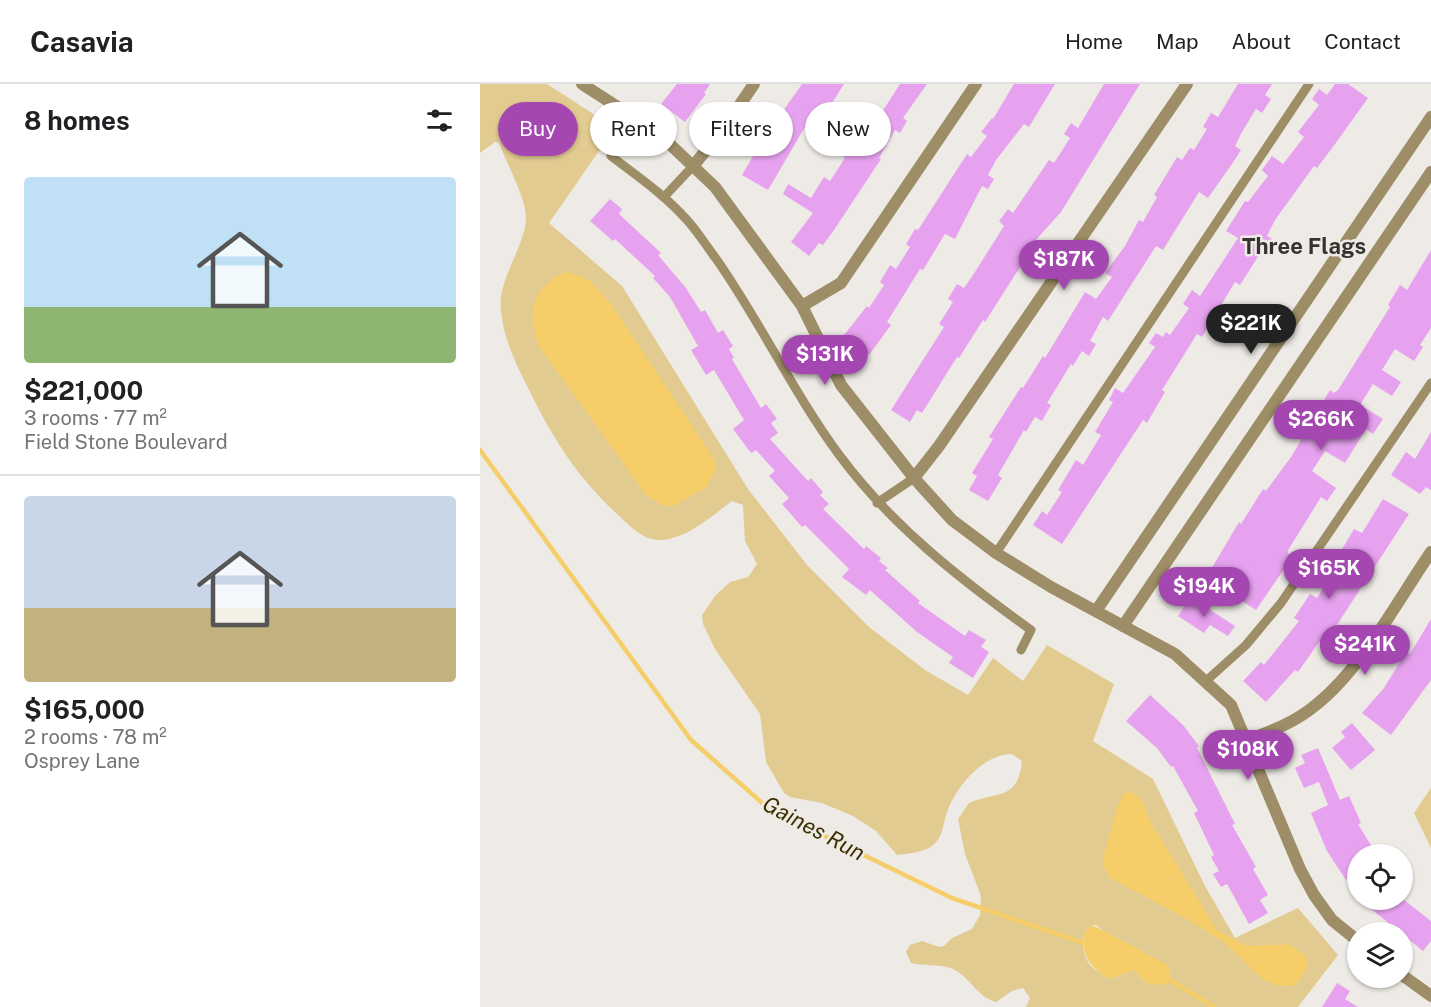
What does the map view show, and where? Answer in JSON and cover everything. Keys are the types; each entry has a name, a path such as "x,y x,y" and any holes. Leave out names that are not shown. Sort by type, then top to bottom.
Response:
{"street":[{"path":"582,84 658,133 694,165 723,197 802,306 841,385 914,478 952,520 996,553 1175,654 1231,705 1300,868 1314,895 1332,920 1347,932"},
{"path":"694,165 724,128 754,84"},
{"path":"802,306 840,284 976,84"},
{"path":"914,478 939,446 1187,84"},
{"path":"1096,611 1431,117"},
{"path":"1123,626 1431,172"},
{"path":"1247,740 1284,726 1317,705 1350,671 1431,552"},
{"path":"1413,983 1431,996"}],"lane":[{"path":"996,553 1309,84"},
{"path":"611,156 664,197 688,220 745,301 839,455 878,503 937,560 1031,630 1021,650"},
{"path":"664,197 694,165"},
{"path":"1206,681 1246,645 1281,603 1431,383"},
{"path":"878,503 914,478"}],"shaded area":[{"path":"480,84 547,84 575,102 498,102 498,143 495,142 480,153"},
{"path":"578,104 590,112 590,156 596,156 549,223 622,286 748,489 807,565 869,627 925,670 968,695 993,658 1023,681 1047,645 1114,684 1093,741 1153,779 1205,886 1235,938 1298,908 1338,955 1298,1007 1026,1007 1030,998 1023,988 1012,991 996,1002 983,995 957,971 945,967 911,963 906,952 910,945 922,941 939,947 944,946 952,938 972,929 980,915 981,896 965,854 958,819 969,803 1004,793 1010,789 1020,774 1022,761 1012,754 1001,755 981,766 964,783 951,802 941,835 936,843 925,850 906,854 897,855 876,831 853,816 822,803 790,797 784,793 766,762 760,714 715,649 703,624 702,615 715,596 730,582 748,577 757,564 745,541 743,505 732,501 677,537 667,540 652,539 641,535 604,502 568,458 520,373 508,343 501,311 506,277 520,243 526,220 520,193 504,156 578,156","holes":["1096,925 1165,984 1145,983 1135,970 1109,979 1093,968 1086,958 1083,946 1088,929"]},
{"path":"564,272 590,281 611,304 710,453 717,467 706,488 675,505 664,506 646,495 538,345 533,322 535,302 545,286"},
{"path":"1431,788 1431,848 1414,813"},
{"path":"1130,791 1141,799 1151,823 1217,930 1246,946 1289,944 1306,956 1307,968 1295,985 1278,986 1261,978 1225,943 1178,914 1110,878 1104,866 1104,855 1117,807 1124,794"},
{"path":"1092,925 1168,965 1171,976 1167,983 1160,985 1145,983 1135,970 1109,979 1102,974 1091,965 1085,953 1085,931"}],"building":[{"path":"677,84 710,84 700,102 689,102 689,117 685,122 677,116 677,102 663,102"},
{"path":"802,84 844,84 833,102 805,102 805,127 793,147 793,102 789,102"},
{"path":"900,84 927,84 903,118 907,121 900,133 895,130 891,137 891,102 888,102"},
{"path":"1014,84 1055,84 1029,127 1024,124 996,160 988,175 994,179 988,189 982,186 955,239 945,234 923,270 920,269 887,322 891,325 869,355 844,335 867,306 869,308 884,285 880,282 890,265 896,269 910,247 906,244 915,229 918,230 967,154 971,157 987,136 981,132 993,119"},
{"path":"1104,84 1140,84 1061,212 1026,251 1029,253 985,322 983,320 959,358 957,357 922,413 917,410 910,422 891,410 944,327 939,324 953,302 948,299 957,284 964,288 1004,226 999,221 1008,209 1013,213 1049,160 1054,163 1070,138 1064,134 1071,123 1078,128"},
{"path":"1238,84 1272,84 1265,95 1271,99 1262,113 1256,109 1242,132 1235,146 1241,150 1232,164 1208,198 1199,192 1163,250 1156,246 1108,321 1103,317 1090,341 1096,344 1089,356 1082,351 1073,366 1071,364 1047,403 1051,405 1042,421 1035,417 1026,432 1024,430 998,475 1002,478 988,501 969,490 977,476 972,473 993,439 989,437 1021,387 1023,388 1043,356 1045,358 1085,292 1096,299 1112,277 1105,273 1125,246 1139,220 1143,222 1157,197 1154,195 1177,157 1182,160 1190,148 1194,150 1207,129 1203,127 1211,113 1218,117"},
{"path":"1335,84 1348,84 1368,98 1317,168 1314,166 1275,220 1267,236 1272,239 1263,254 1261,252 1240,285 1235,282 1202,337 1197,334 1162,390 1165,392 1147,423 1143,420 1062,544 1033,525 1042,511 1047,515 1062,492 1058,490 1076,460 1083,465 1101,435 1095,432 1113,402 1109,400 1115,388 1123,393 1155,347 1149,343 1156,333 1163,337 1166,332 1170,335 1189,308 1183,304 1192,290 1200,296 1238,238 1226,231 1245,201 1248,202 1268,176 1262,170 1272,156 1283,164 1304,137 1298,132 1319,105 1312,99 1319,89 1327,95"},
{"path":"753,156 788,156 768,190 742,175"},
{"path":"842,156 880,156 881,159 823,245 819,243 809,256 791,242 813,213 783,194 788,184 811,198 824,177 830,181 845,158"},
{"path":"610,199 622,209 619,214 661,253 658,255 686,288 701,312 705,310 718,333 723,330 733,346 729,349 734,358 732,359 761,408 766,404 777,419 771,423 778,433 770,439 808,481 811,478 823,492 820,495 829,504 823,509 864,549 866,546 881,558 879,561 888,568 885,570 920,601 918,603 965,636 969,630 986,640 981,647 989,652 973,678 949,663 953,657 917,632 870,590 866,595 842,577 849,569 805,525 802,527 782,504 789,498 769,476 775,471 756,450 751,453 733,429 744,420 714,370 706,375 691,350 698,346 670,297 653,278 655,276 615,239 613,241 590,221"},
{"path":"1431,250 1431,328 1420,345 1423,347 1414,361 1395,349 1382,370 1401,382 1392,396 1373,384 1360,405 1383,419 1373,434 1366,429 1345,463 1325,451 1312,471 1336,488 1327,501 1321,497 1287,552 1293,556 1256,610 1206,578 1239,522 1241,524 1263,489 1266,491 1291,457 1330,390 1334,393 1338,390 1390,307 1388,305 1400,285 1407,290"},
{"path":"1431,432 1431,490 1426,487 1420,494 1391,475 1406,452 1415,459"},
{"path":"1383,499 1409,514 1333,631 1329,628 1298,672 1295,670 1266,702 1243,681 1261,662 1264,665 1299,621 1294,618 1310,594 1317,598 1345,554 1341,551 1354,529 1362,533"},
{"path":"1190,597 1235,626 1228,636 1210,625 1204,633 1178,616"},
{"path":"1431,619 1431,680 1391,735 1362,713 1384,688 1406,652 1410,654"},
{"path":"1150,695 1183,725 1199,746 1197,748 1235,824 1232,825 1256,867 1253,869 1268,895 1260,900 1268,913 1249,924 1227,884 1221,887 1213,874 1219,871 1211,857 1214,855 1194,813 1198,811 1173,766 1171,767 1157,748 1126,721"},
{"path":"1352,723 1375,750 1351,770 1332,748 1345,737 1341,732"},
{"path":"1318,748 1340,800 1349,796 1361,823 1358,824 1370,844 1347,844 1346,880 1327,851 1311,813 1328,805 1319,782 1304,788 1295,768 1305,763 1301,755"},
{"path":"1413,907 1431,921 1431,941 1423,951 1413,943 1413,922 1387,922 1372,910 1413,910"},
{"path":"1337,983 1350,991 1345,999 1358,1007 1322,1007"}],"waterway":[{"name":"Gaines Run","path":"480,450 691,740 769,809 952,898 1089,945"},
{"name":"Gaines Run","path":"1165,977 1214,1007"}],"district":[{"name":"Three Flags","path":"1304,246"}]}
